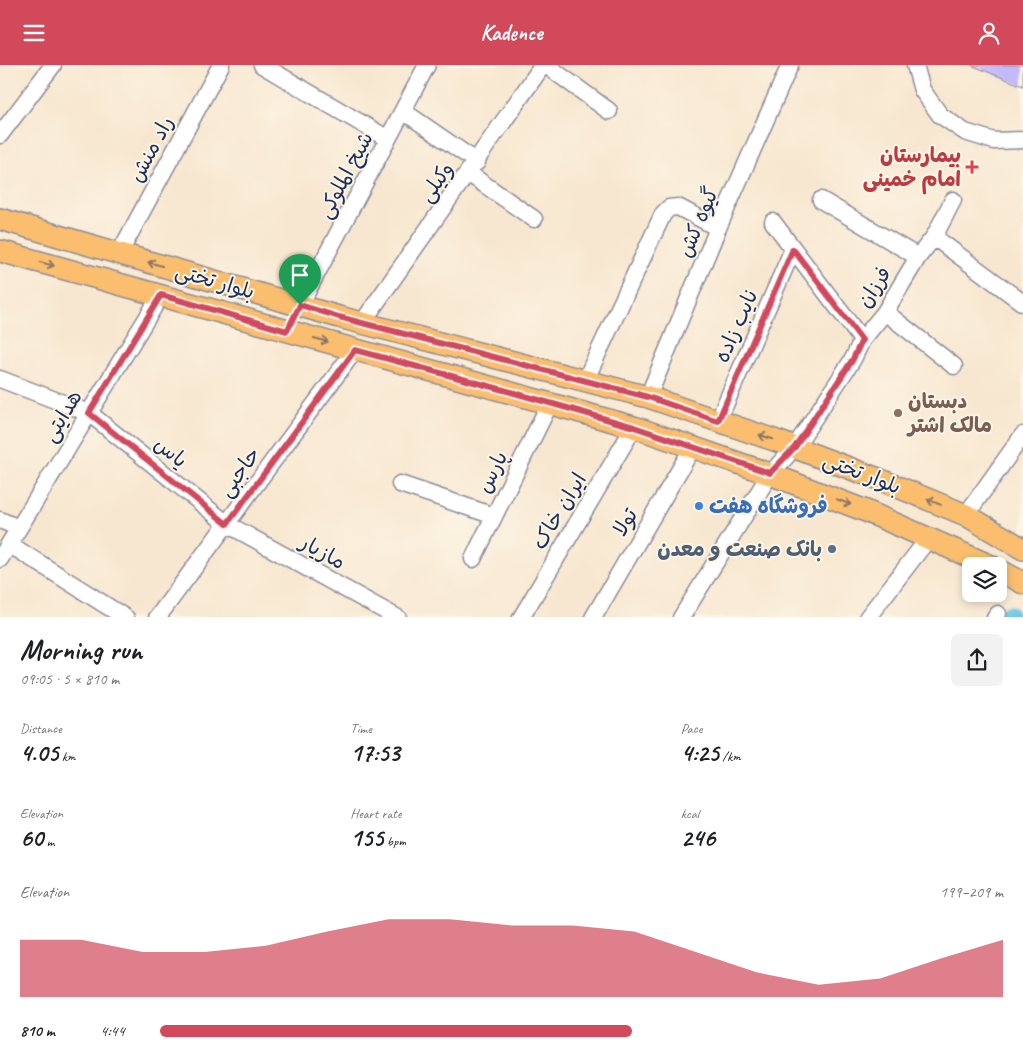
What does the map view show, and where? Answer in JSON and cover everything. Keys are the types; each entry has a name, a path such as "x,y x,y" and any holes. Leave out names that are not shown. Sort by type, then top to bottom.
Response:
{"main road":[{"name":"بلوار تختی","path":"0,219 362,323 648,397 795,447 880,480 966,515 1023,549"},
{"name":"بلوار تختی","path":"0,251 634,427 770,473 866,511 971,557"},
{"path":"287,331 300,305"},
{"path":"1007,574 1023,583"}],"street":[{"path":"0,135 53,65"},
{"path":"262,65 388,139"},
{"name":"شیخ الملوکی","path":"300,305 427,65"},
{"path":"545,65 610,111"},
{"name":"وکیلی","path":"362,323 545,65"},
{"name":"گیوه کش","path":"648,397 718,228 790,65"},
{"path":"915,65 922,90 940,115 965,132 994,141 1023,140"},
{"name":"راد منش","path":"119,254 218,66"},
{"path":"403,111 534,219"},
{"path":"822,200 918,257"},
{"name":"فرزان","path":"687,615 770,473 795,447 853,359 862,340 885,311 918,257 934,237 953,200"},
{"path":"585,381 663,214 669,208 678,207 718,228"},
{"path":"773,221 862,340"},
{"path":"934,237 1023,303"},
{"name":"نایب زاده","path":"718,421 793,249"},
{"name":"هدایتی","path":"0,559 161,295"},
{"path":"885,311 954,366"},
{"name":"حاجبی","path":"157,617 355,350"},
{"name":"یاس","path":"0,379 89,413 227,524"},
{"name":"پارس","path":"472,559 550,403"},
{"name":"ایران خاک","path":"521,617 634,427"},
{"path":"966,515 1023,435"},
{"name":"تولا","path":"593,617 693,447"},
{"path":"400,483 494,516"},
{"path":"0,519 19,528"},
{"name":"مازیار","path":"227,524 398,617"},
{"path":"867,617 928,539"},
{"path":"9,544 126,617"}],"building":[{"path":"971,65 1023,65 1023,86"}],"place":[{"name":"بیمارستان امام خمینی","path":"972,167"},
{"name":"دبستان مالک اشتر","path":"898,413"},
{"name":"فروشگاه هفت","path":"699,506"},
{"name":"بانک صنعت و معدن","path":"832,549"}],"route":[{"path":"793,249 862,340 853,359 795,447 770,473 634,427 355,350 227,524 89,413 161,295 287,331 300,305 339,317 648,397 718,421 793,249"}]}
